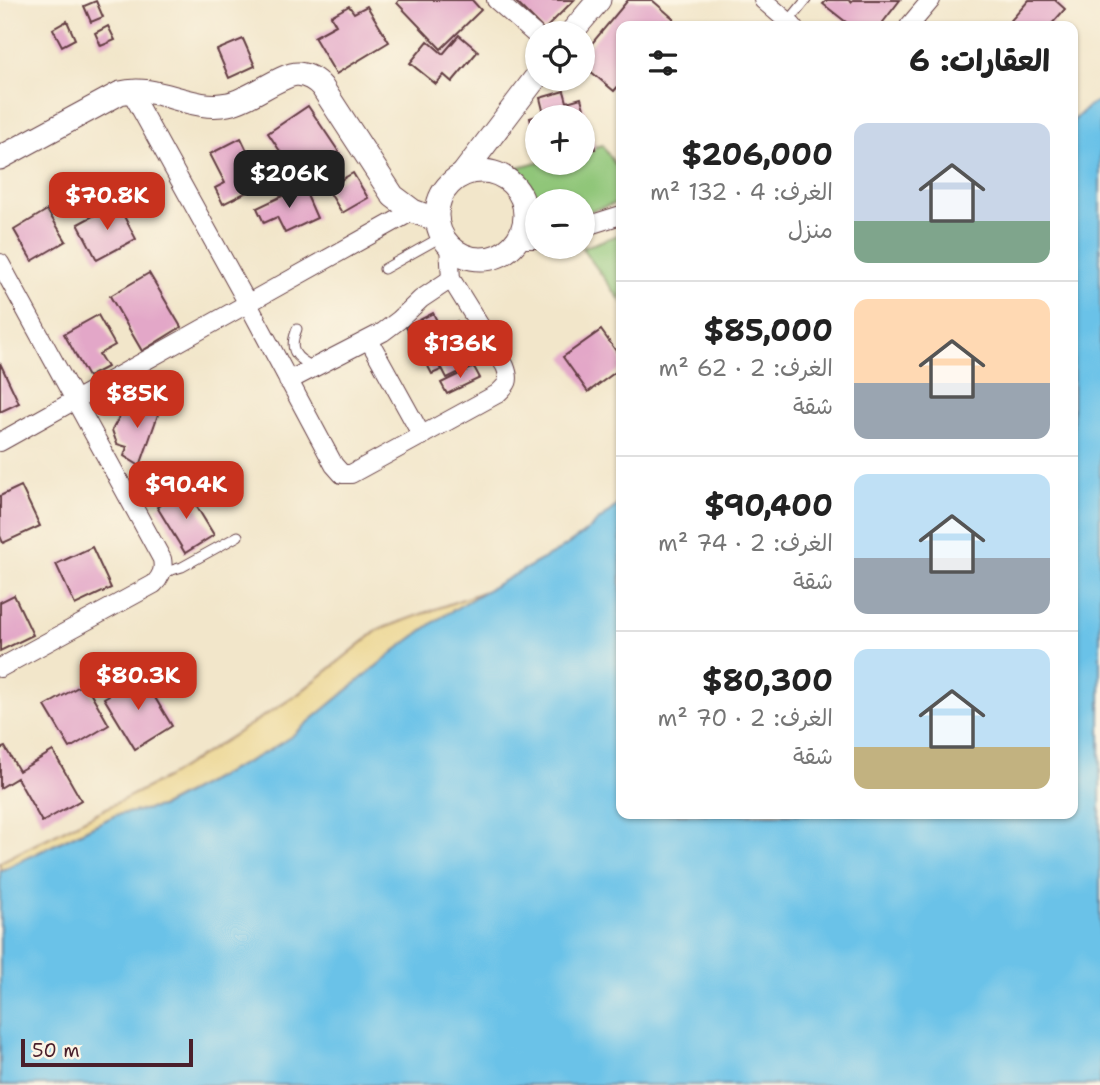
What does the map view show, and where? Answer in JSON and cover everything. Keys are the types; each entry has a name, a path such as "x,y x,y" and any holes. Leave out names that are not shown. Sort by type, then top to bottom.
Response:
{"street":[{"path":"496,0 525,25"},
{"path":"581,21 598,0"},
{"path":"763,0 788,21"},
{"path":"913,21 931,0"},
{"path":"0,158 112,97 130,90 147,91 203,106 217,106 245,100 291,75 300,74 316,80 322,87 393,196 443,234 460,253 485,259 498,256 525,240"},
{"path":"130,90 334,465 342,474 351,474 422,436 498,394 507,385 509,375 505,366 451,279 438,206 442,194 462,175 526,91"},
{"path":"462,175 476,171 490,172 503,177 514,186 522,198 525,233"},
{"path":"0,442 413,211"},
{"path":"595,223 616,217"},
{"path":"0,263 162,559 162,573 155,583 0,668"},
{"path":"288,381 369,340 451,279"},
{"path":"369,340 422,436"}],"lane":[{"path":"793,21 806,0"},
{"path":"384,269 443,234"},
{"path":"297,329 293,349 298,359 314,367"},
{"path":"162,573 182,567 238,536"}],"green space":[{"path":"602,145 616,166 616,203 595,210 595,189 529,189 514,168 525,165 525,175 595,175 595,147"},
{"path":"616,236 616,294 590,259 595,259 595,243"}],"sand":[{"path":"485,591 437,620 396,650 292,736 268,751 160,807 116,815 0,871 0,862 166,778 297,695 378,630"}],"water":[{"path":"1100,100 1100,1085 0,1085 0,871 116,815 161,807 268,751 292,736 396,650 437,620 558,551 616,506 616,819 1078,819 1078,116"}],"building":[{"path":"399,0 472,0 481,10 441,49 397,3"},
{"path":"514,0 574,0 553,21 535,21"},
{"path":"628,0 652,0 674,19 616,21 614,91 595,75 595,40"},
{"path":"827,0 900,0 884,21 845,21 823,4"},
{"path":"1029,0 1055,0 1065,9 1054,21 1010,21"},
{"path":"96,1 103,17 91,22 84,6"},
{"path":"349,6 354,13 367,6 389,42 336,74 314,37 336,25 331,16"},
{"path":"67,21 75,39 62,46 53,29"},
{"path":"108,26 115,40 101,46 95,33"},
{"path":"459,35 478,51 452,82 444,75 436,84 410,63 428,41 443,54"},
{"path":"243,39 255,66 229,78 217,50"},
{"path":"564,91 567,102 581,98 583,105 542,105 540,98"},
{"path":"308,106 343,158 317,175 306,159 292,169 268,133"},
{"path":"241,138 263,184 223,204 215,188 225,183 210,154"},
{"path":"353,173 368,198 342,213 327,188"},
{"path":"303,186 317,218 285,233 277,217 264,223 257,208"},
{"path":"117,203 136,239 97,260 78,224"},
{"path":"47,210 66,241 32,261 14,230"},
{"path":"149,273 181,327 142,351 110,296"},
{"path":"433,313 441,329 457,321 478,363 447,378 426,337 414,343 406,327"},
{"path":"98,315 115,345 99,354 107,367 88,377 64,334"},
{"path":"601,330 616,351 616,372 588,392 563,357"},
{"path":"429,346 441,370 432,374 420,351"},
{"path":"0,363 19,403 0,412"},
{"path":"474,367 480,378 447,394 441,383"},
{"path":"150,400 161,406 140,466 124,456 127,447 117,444 112,430 122,412 133,414 137,405"},
{"path":"21,486 40,526 3,543 0,536 0,496"},
{"path":"186,489 214,535 185,553 157,507"},
{"path":"92,547 111,588 75,605 56,564"},
{"path":"14,595 33,635 0,651 0,602"},
{"path":"142,676 172,726 135,749 104,698"},
{"path":"85,683 109,725 70,748 45,706"},
{"path":"5,747 19,771 53,751 81,800 42,822 17,778 0,788 0,749"}]}
